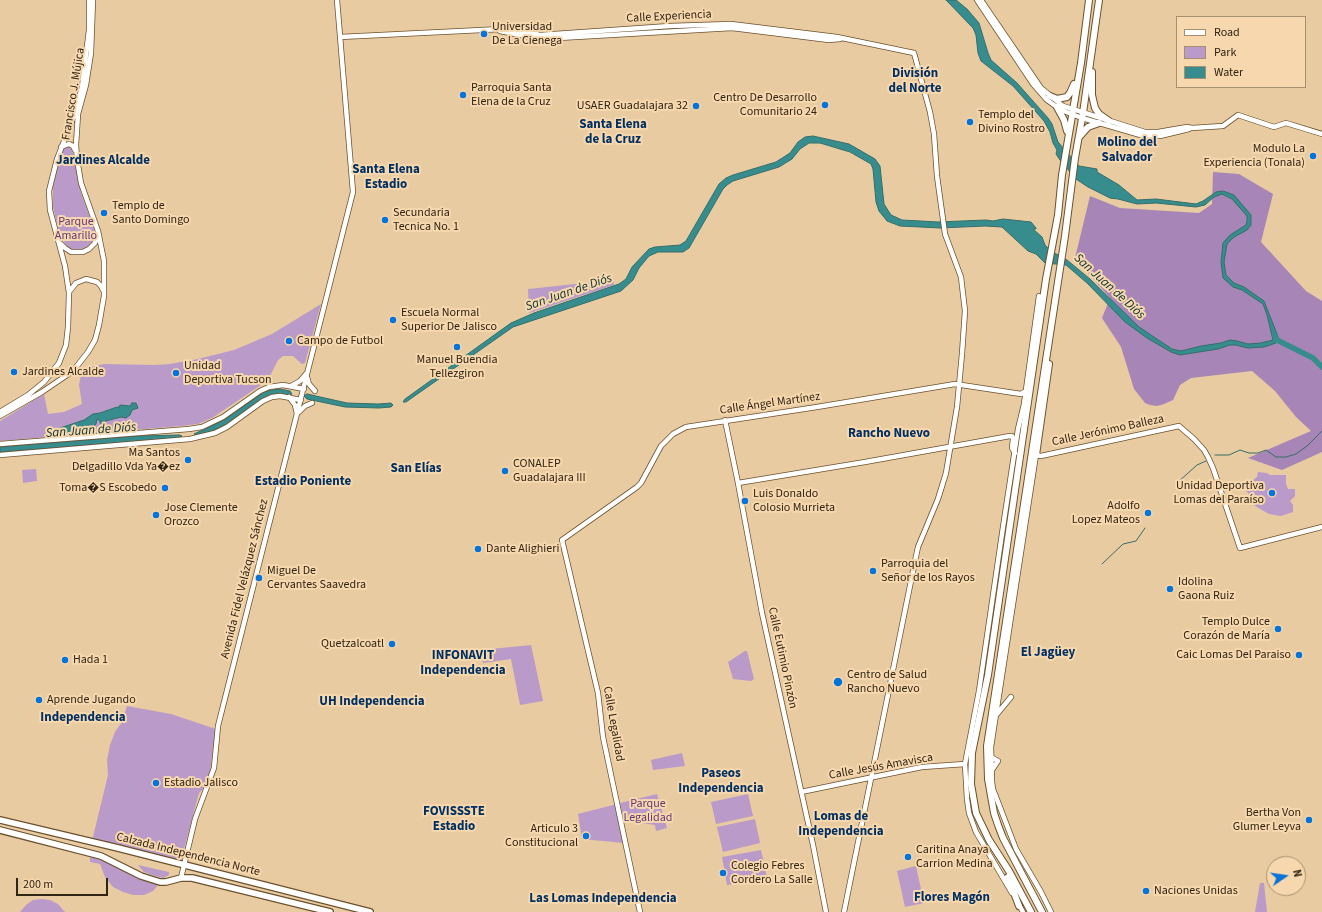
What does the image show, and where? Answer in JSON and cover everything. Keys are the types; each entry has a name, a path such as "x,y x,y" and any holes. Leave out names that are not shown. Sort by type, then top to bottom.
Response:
{"highway":[{"path":"966,761 973,743 982,710 988,675 1089,0"},
{"path":"1042,912 998,825 990,794 987,761 989,731 1075,158 1083,116 1099,0"},
{"path":"1090,61 1092,95 1095,106 1099,114 1110,121"},
{"path":"1050,96 1061,99 1069,95 1080,63"},
{"path":"1057,107 1064,120 1068,138"},
{"path":"1079,137 1088,127 1099,123"},
{"path":"1039,296 1047,276"},
{"path":"1038,455 1052,345 1053,311"},
{"path":"1033,342 1038,333 1036,323"},
{"path":"972,733 971,784 976,813 983,829 1002,862 1009,871 1031,912"},
{"path":"1002,862 1019,906"},
{"path":"1027,883 1047,912"}],"main road":[{"name":"Calzada Independencia Norte","path":"0,820 118,848 184,866 370,912"},
{"name":"Calzada Independencia Norte","path":"0,830 101,856 141,876 156,881 166,882 182,878 192,878 330,912"}],"street":[{"path":"0,412 35,390 51,374 63,355 68,327 69,293 65,266 59,240 52,220 49,198 52,178 60,148 75,113 82,87 89,30 89,0"},
{"name":"Francisco J. Mújica","path":"46,389 74,371 88,352 95,340 100,325 104,296 104,267 98,231 81,183 76,152 78,114 86,85 91,53 93,0"},
{"name":"Avenida Fidel Velázquez Sánchez","path":"182,878 195,818 214,768 218,726 353,192 337,0"},
{"path":"977,0 1033,84 1040,93 1057,107 1099,123 1138,135 1152,136 1181,132 1192,128"},
{"path":"982,0 1041,88 1072,112"},
{"name":"Calle Experiencia","path":"340,37 498,30 541,39 732,28 829,40 841,39 914,53 930,112 934,134 937,176 945,234 961,277 965,311 959,384"},
{"path":"1083,116 1110,121 1145,132 1158,132 1187,127 1223,126 1235,116 1240,115 1274,127 1286,122 1322,134"},
{"path":"60,148 69,144 73,146 76,152"},
{"path":"59,240 68,250 75,253 83,252 95,243 98,231"},
{"path":"69,293 71,288 76,283 88,279 101,286 104,296"},
{"path":"1023,912 976,832 970,813 965,786 966,761 979,691 1003,527 1026,391 1039,296"},
{"path":"291,386 300,381 307,373"},
{"path":"307,373 309,384 315,391"},
{"name":"Calle Ángel Martínez","path":"562,540 637,487 661,446 679,429 725,420 811,408 955,384 1021,394 1026,391"},
{"path":"844,912 918,547 941,491 946,473 951,448 959,384"},
{"path":"0,444 182,430 202,427 223,417 260,391 269,387 283,385 304,389"},
{"path":"35,390 46,389"},
{"path":"0,416 46,389"},
{"path":"287,396 294,405 296,417"},
{"path":"0,455 201,437 215,433 226,427 263,401 272,397 287,396 301,400"},
{"path":"296,417 303,408 312,403"},
{"name":"Calle Eutimio Pinzón","path":"725,420 762,613 826,912"},
{"name":"Calle Jerónimo Balleza","path":"1038,455 1179,426 1194,439 1208,457 1240,548 1322,527"},
{"path":"738,483 951,448 1012,436 1012,448 1015,454"},
{"path":"1038,455 1032,480 1021,549 991,747 991,757 993,789 1016,849 1051,912"},
{"path":"1032,480 1038,480"},
{"name":"Calle Legalidad","path":"562,540 598,693 604,737 640,912"},
{"path":"1015,561 1021,549"},
{"path":"996,715 1010,697"},
{"name":"Calle Jesús Amavisca","path":"801,792 922,767 966,761"},
{"name":"Calle Eutimio Pinzón","path":"822,912 824,900"}],"green space":[{"name":"Parque Amarillo","path":"66,147 72,149 81,193 94,229 94,238 91,243 81,250 71,249 65,244 58,228 53,207 53,185 63,150"},
{"path":"613,280 614,285 529,313 528,289"},
{"name":"Unidad Deportiva Tucson","path":"321,304 305,363 302,364 293,356 283,356 278,360 270,376 264,383 212,418 198,424 0,441 0,421 44,394 48,414 64,412 82,404 79,385 82,369 104,364 170,364 234,350 272,334"},
{"path":"36,469 37,481 23,483 22,470"},
{"name":"Unidad Deportiva Lomas del Paraíso","path":"1258,472 1267,473 1270,475 1286,475 1286,484 1288,489 1295,489 1295,496 1290,501 1293,505 1293,512 1281,516 1269,514 1255,506 1245,488 1244,483 1257,477"},
{"path":"531,645 543,701 520,705 511,659 483,663 481,650"},
{"path":"747,651 754,679 751,681 733,679 728,662"},
{"name":"Estadio Jalisco","path":"127,706 171,714 216,729 210,773 204,788 199,793 181,860 92,841 108,775 107,760 110,745 115,732 122,722"},
{"path":"682,753 685,766 653,770 651,760"},
{"name":"Parque Legalidad","path":"657,794 667,828 656,831 655,825 624,820 620,803"},
{"path":"748,794 753,816 716,824 711,802"},
{"path":"617,804 624,843 582,839 578,814"},
{"path":"755,819 760,843 723,852 717,827"},
{"path":"761,850 767,878 727,885 722,857"},
{"path":"90,856 107,862 147,881 159,884 153,891 144,895 133,895 123,892 113,887 105,877 100,864 90,862"},
{"path":"138,865 169,872 169,875 163,878 152,875 144,872"},
{"path":"916,866 924,903 905,907 897,871"},
{"path":"1260,883 1264,883 1267,912 1255,912"},
{"path":"33,900 50,900 58,904 65,912 20,912"}],"shaded area":[{"path":"1213,172 1239,174 1273,194 1261,242 1306,291 1322,301 1322,452 1282,470 1248,458 1311,431 1296,417 1275,391 1252,371 1191,378 1180,385 1173,400 1157,406 1145,403 1134,389 1121,347 1102,318 1110,298 1075,258 1090,196 1120,208 1199,213 1212,204"}],"water":[{"path":"946,0 956,0 967,9 979,23 991,60 1017,83 1048,118 1052,124 1058,142 1079,166 1097,169 1097,172 1119,185 1137,200 1156,199 1196,204 1216,192 1223,191 1234,195 1251,215 1251,225 1247,230 1234,237 1227,244 1224,262 1226,275 1234,283 1244,287 1264,301 1279,339 1276,343 1264,347 1248,348 1230,345 1218,349 1180,355 1171,352 1147,338 1125,322 1087,283 1066,265 1045,263 1036,254 1028,251 1002,227 985,226 940,228 900,226 887,221 879,211 876,202 873,169 871,164 850,152 820,143 809,143 800,149 792,159 779,167 733,181 727,185 723,189 689,248 683,252 658,252 649,256 639,268 633,280 621,291 513,327 406,402 403,402 405,399 511,323 534,313 619,284 626,279 632,267 649,249 655,247 680,245 686,241 719,184 726,178 776,162 790,153 798,142 805,137 813,136 849,144 875,159 880,166 884,204 891,215 902,220 938,222 993,221 1003,219 1031,222 1036,228 1033,229 1042,237 1045,245 1051,251 1067,260 1090,279 1139,327 1172,349 1181,351 1230,340 1248,344 1273,340 1263,304 1242,290 1233,287 1223,278 1221,262 1223,243 1230,235 1246,225 1247,221 1247,216 1232,199 1222,194 1214,197 1205,205 1196,207 1156,203 1137,204 1110,198 1076,179 1056,154 1057,150 1044,121 1013,86 981,61 978,53 976,35 973,28"},
{"path":"280,389 290,391 292,394 272,394 227,424 210,432 194,434 224,420 264,392"},
{"path":"307,394 347,403 391,403 393,405 391,407 379,408 345,407 307,399 304,396"},
{"path":"132,403 136,403 138,408 132,410 130,415 126,418 121,417 101,424 97,419 96,424 91,429 86,426 81,429 62,433 57,429 84,420 93,414 117,407 119,408 121,405 130,406"},
{"path":"137,436 182,436 179,438 0,452 0,447"}],"waterway":[{"path":"1275,336 1277,340 1313,358 1322,367"},
{"path":"1215,455 1229,455 1240,450 1249,453 1258,453 1266,450 1276,457 1286,457 1296,454 1307,446 1322,431"},
{"path":"1178,488 1178,482 1197,465 1206,461"},
{"path":"1102,564 1123,544 1136,541 1145,528"}],"place":[{"name":"Universidad De La Cienega","path":"484,34"},
{"name":"Parroquia Santa Elena de la Cruz","path":"463,95"},
{"name":"Centro De Desarrollo Comunitario 24","path":"825,105"},
{"name":"USAER Guadalajara 32","path":"696,106"},
{"name":"Templo del Divino Rostro","path":"970,122"},
{"name":"Modulo La Experiencia (Tonala)","path":"1313,156"},
{"name":"Templo de Santo Domingo","path":"104,213"},
{"name":"Secundaria Tecnica No. 1","path":"385,220"},
{"name":"Escuela Normal Superior De Jalisco","path":"393,320"},
{"name":"Campo de Futbol","path":"289,341"},
{"name":"Manuel Buendia Tellezgiron","path":"457,347"},
{"name":"Jardines Alcalde","path":"14,372"},
{"name":"Unidad Deportiva Tucson","path":"176,373"},
{"name":"Ma Santos Delgadillo Vda Ya�ez","path":"188,460"},
{"name":"CONALEP Guadalajara III","path":"505,471"},
{"name":"Toma�S Escobedo","path":"165,488"},
{"name":"Unidad Deportiva Lomas del Paraíso","path":"1272,493"},
{"name":"Luis Donaldo Colosio Murrieta","path":"745,501"},
{"name":"Adolfo Lopez Mateos","path":"1148,513"},
{"name":"Jose Clemente Orozco","path":"156,515"},
{"name":"Dante Alighieri","path":"478,549"},
{"name":"Parroquia del Señor de los Rayos","path":"873,571"},
{"name":"Miguel De Cervantes Saavedra","path":"259,578"},
{"name":"Idolina Gaona Ruiz","path":"1170,589"},
{"name":"Templo Dulce Corazón de María","path":"1278,629"},
{"name":"Quetzalcoatl","path":"392,644"},
{"name":"Caic Lomas Del Paraiso","path":"1299,655"},
{"name":"Hada 1","path":"65,660"},
{"name":"Centro de Salud Rancho Nuevo","path":"838,682"},
{"name":"Aprende Jugando","path":"39,700"},
{"name":"Estadio Jalisco","path":"156,783"},
{"name":"Bertha Von Glumer Leyva","path":"1309,820"},
{"name":"Articulo 3 Constitucional","path":"586,836"},
{"name":"Caritina Anaya Carrion Medina","path":"908,857"},
{"name":"Colegio Febres Cordero La Salle","path":"723,873"},
{"name":"Naciones Unidas","path":"1146,891"}],"district":[{"name":"División del Norte","path":"915,82"},
{"name":"Santa Elena de la Cruz","path":"613,132"},
{"name":"Molino del Salvador","path":"1127,150"},
{"name":"Jardines Alcalde","path":"103,161"},
{"name":"Santa Elena Estadio","path":"386,178"},
{"name":"Rancho Nuevo","path":"889,434"},
{"name":"San Elías","path":"416,469"},
{"name":"Estadio Poniente","path":"303,482"},
{"name":"El Jagüey","path":"1048,653"},
{"name":"INFONAVIT Independencia","path":"463,664"},
{"name":"UH Independencia","path":"372,702"},
{"name":"Independencia","path":"83,718"},
{"name":"Paseos Independencia","path":"721,782"},
{"name":"FOVISSSTE Estadio","path":"454,820"},
{"name":"Lomas de Independencia","path":"841,824"},
{"name":"Flores Magón","path":"952,898"},
{"name":"Las Lomas Independencia","path":"603,899"}],"water label":[{"name":"San Juan de Diós","path":"1109,287"},
{"name":"San Juan de Diós","path":"569,293"},
{"name":"San Juan de Diós","path":"91,431"}]}
